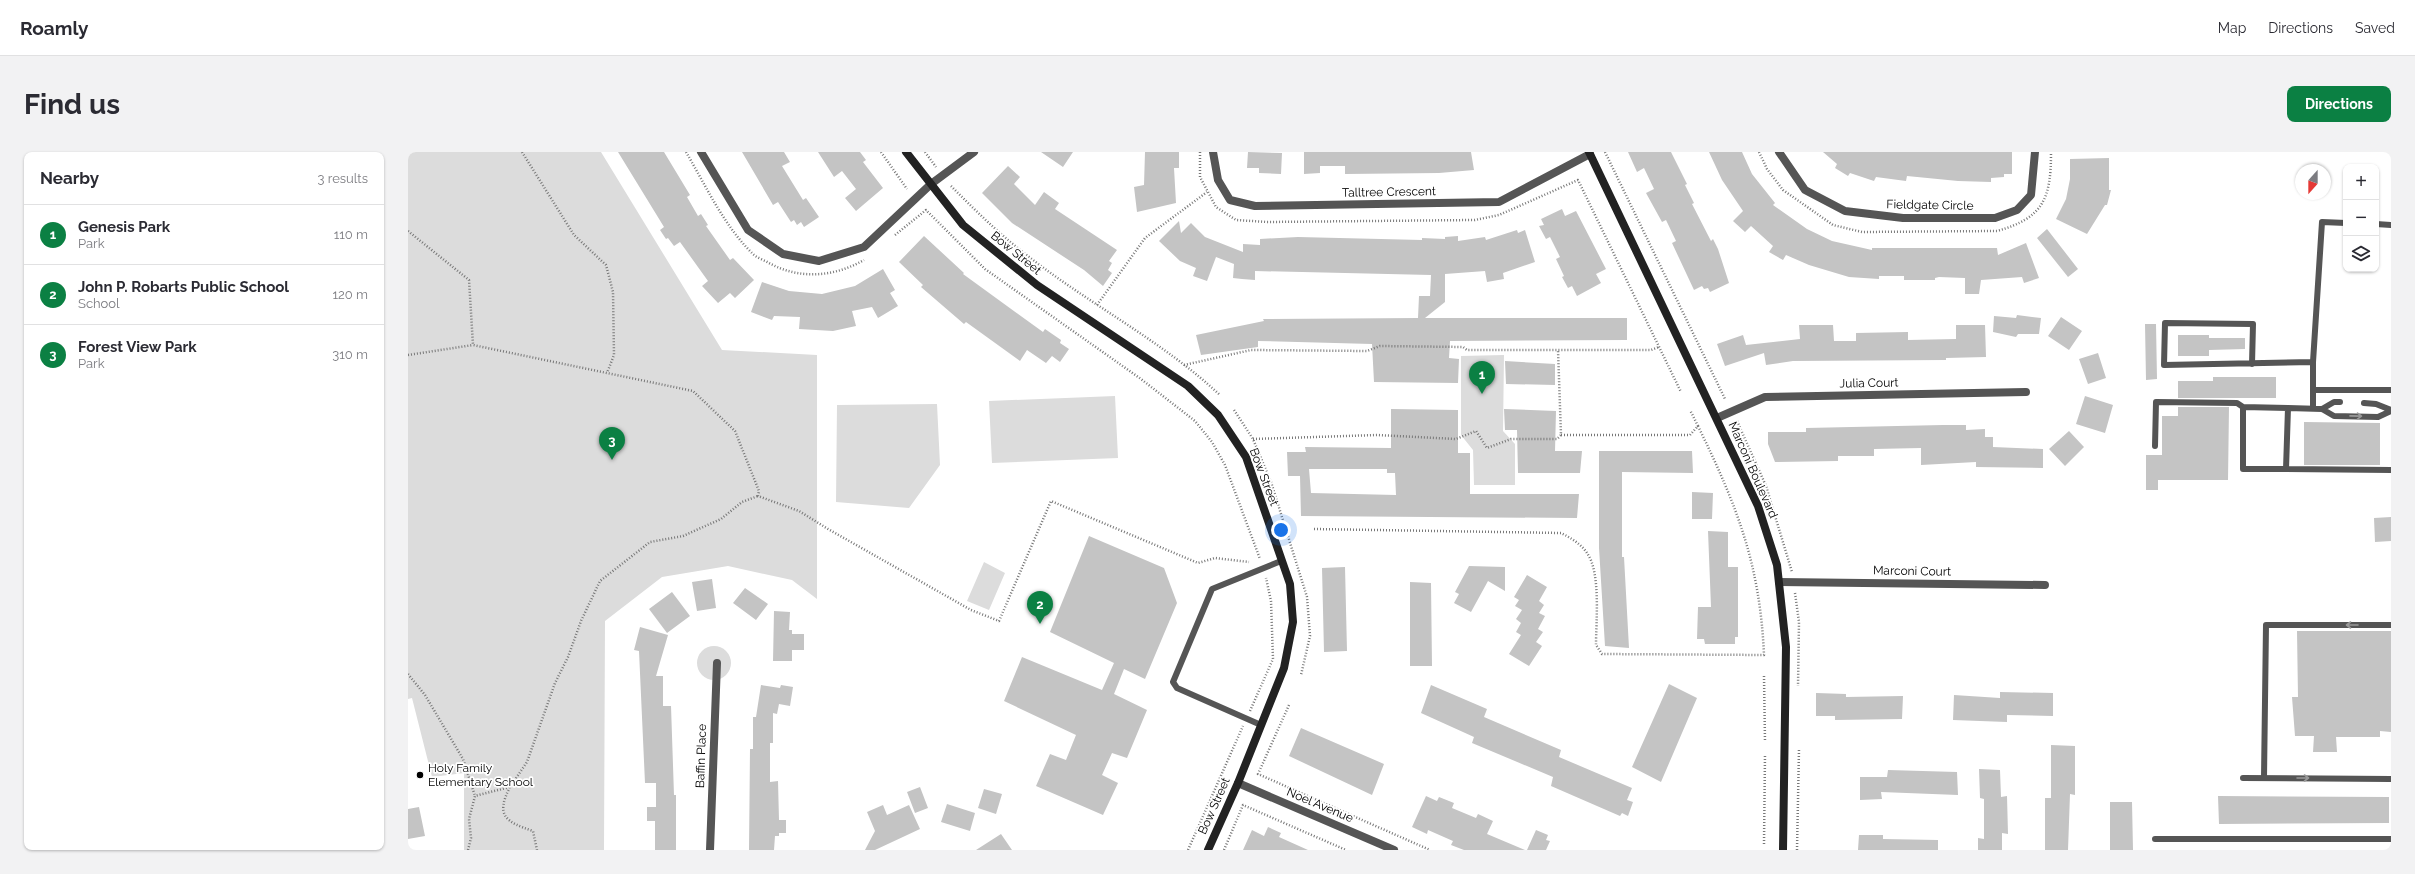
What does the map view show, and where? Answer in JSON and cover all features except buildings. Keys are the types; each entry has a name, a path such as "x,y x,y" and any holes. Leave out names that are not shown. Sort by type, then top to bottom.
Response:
{"street":[{"path":"701,152 748,230 783,254 819,261 864,247 930,184 974,152"},
{"name":"Bow Street","path":"906,152 963,225 1037,285 1188,386 1218,415 1246,457 1290,584 1293,622 1284,668 1238,783 1208,850"},
{"name":"Talltree Crescent","path":"1213,152 1218,180 1230,200 1255,206 1499,202 1589,153"},
{"name":"Fieldgate Circle","path":"1779,152 1805,190 1845,211 1903,218 1995,218 2017,210 2031,195 2035,152"},
{"name":"Marconi Boulevard","path":"1589,153 1758,506 1777,565 1786,647 1783,850"},
{"name":"Julia Court","path":"1717,418 1765,397 2026,392"},
{"name":"Marconi Court","path":"1779,582 2045,585"},
{"name":"Baffin Place","path":"710,850 717,663"},
{"name":"Noel Avenue","path":"1238,783 1394,850"}],"lane":[{"path":"2313,408 2313,362 2322,222 2343,223"},
{"path":"2379,224 2391,225"},
{"path":"2252,364 2253,324 2165,323 2164,364 2252,364 2313,362"},
{"path":"2313,390 2391,390"},
{"path":"2155,446 2156,402 2237,403 2242,407 2313,408 2322,409 2334,416 2378,417 2391,411"},
{"path":"2322,409 2334,402 2340,402"},
{"path":"2364,403 2376,404 2391,411"},
{"path":"2242,407 2243,469 2391,470"},
{"path":"2286,469 2288,408"},
{"path":"1261,725 1177,688 1172,682 1212,589 1281,561"},
{"path":"2264,778 2266,626 2391,626"},
{"path":"2243,778 2391,779"},
{"path":"2155,839 2391,839"}],"path":[{"path":"522,152 574,235 606,265 613,292 614,355 607,373"},
{"path":"686,152 734,232 754,255 780,269 808,276 838,272 869,256"},
{"path":"881,152 907,189"},
{"path":"925,152 936,167"},
{"path":"1200,152 1200,177 1206,192 1216,207 1236,220 1267,222 1475,220 1499,215 1578,180 1681,392"},
{"path":"1605,152 1726,399"},
{"path":"951,186 986,221 1024,253 1184,365 1220,396"},
{"path":"1097,305 1145,238 1206,192"},
{"path":"892,237 926,210 986,269 1141,380 1195,421 1212,442 1225,465 1260,562 1256,562"},
{"path":"408,231 469,280 473,345"},
{"path":"408,355 473,345 693,391 735,430 759,491 758,496"},
{"path":"1184,365 1251,350 1367,351 1380,346 1463,347 1466,350 1651,350 1659,347"},
{"path":"1558,350 1561,435"},
{"path":"1314,529 1561,532 1575,541 1588,554 1595,576 1596,645 1602,654 1764,655 1763,619 1754,567 1740,519 1690,410"},
{"path":"1253,439 1377,436 1456,439 1476,431 1487,448 1510,439 1557,439 1561,435 1690,435 1698,426"},
{"path":"537,850 533,831 516,825 505,818 502,810 504,798 527,762 555,683 568,657 581,621 600,581 650,542 683,536 720,519 742,502 758,496 799,510 828,529 971,610 999,621 1051,502 1198,563 1215,558 1251,563"},
{"path":"1188,850 1273,659 1271,601 1262,569"},
{"path":"408,674 425,696 463,759 475,796 469,819 471,838 468,850"},
{"path":"1764,676 1765,742"},
{"path":"1289,705 1258,774 1430,850"},
{"path":"1797,850 1798,748"},
{"path":"1764,754 1764,844"},
{"path":"475,796 510,787"},
{"path":"1224,850 1243,804 1346,850"}],"shaded area":[{"path":"408,152 601,152 722,350 817,355 817,599 792,580 728,566 662,577 605,621 604,850 464,850 464,773 432,777 412,698 408,699"},
{"path":"1504,355 1503,431 1515,444 1515,485 1474,485 1473,450 1461,435 1461,356"},
{"path":"1115,396 1118,458 992,463 989,401"},
{"path":"937,404 940,465 909,508 836,502 837,405"},
{"path":"984,562 1005,573 989,610 967,601"},
{"path":"711,646 717,646 721,647 728,653 731,663 730,670 724,677 717,680 711,680 707,679 700,673 697,666 697,660 698,656 704,649"}],"place":[{"name":"Genesis Park","path":"1482,394"},
{"name":"Forest View Park","path":"612,460"},
{"name":"John P. Robarts Public School","path":"1040,624"},
{"name":"Holy Family Elementary School","path":"420,775"}]}
